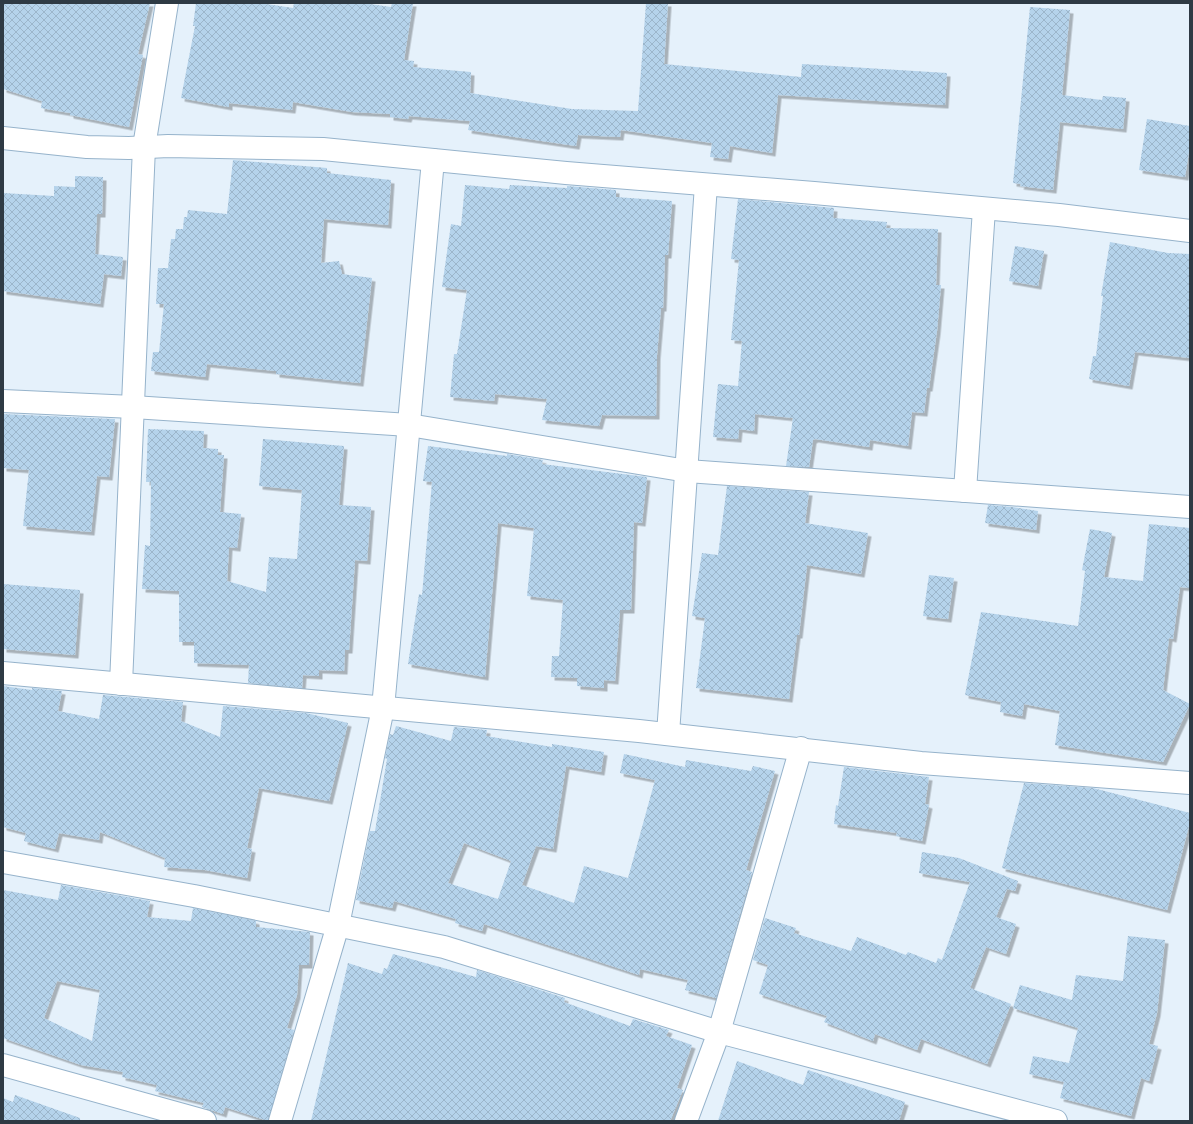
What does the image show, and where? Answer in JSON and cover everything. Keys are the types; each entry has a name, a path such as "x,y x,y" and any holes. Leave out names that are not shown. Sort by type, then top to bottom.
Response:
{"street":[{"path":"121,684 144,147 167,3"},
{"path":"3,138 87,147 129,148 168,146 324,149 566,173 1060,215 1190,231"},
{"path":"280,1121 338,925 383,708 433,160"},
{"path":"668,734 706,185"},
{"path":"965,491 984,209"},
{"path":"3,401 133,407 409,425 686,471 1190,507"},
{"path":"3,673 668,734 801,748 921,763 1190,783"},
{"path":"686,1121 719,1032 801,748"},
{"path":"3,862 194,896 444,947 719,1032 1056,1121"},
{"path":"3,1065 205,1121"}],"building":[{"path":"3,3 150,3 138,54 143,55 129,127 70,115 70,113 41,108 42,101 3,89"},
{"path":"196,3 260,3 293,8 294,3 363,3 391,7 392,3 413,3 404,60 414,61 413,67 471,72 470,93 572,109 638,111 646,3 668,3 664,64 801,77 802,64 947,73 945,105 778,95 772,153 730,146 728,159 710,157 712,143 621,130 620,137 578,135 576,146 468,130 470,121 409,116 408,119 390,117 390,114 352,112 293,102 292,110 229,103 229,107 181,98 195,26 193,26"},
{"path":"1030,7 1070,10 1062,95 1102,100 1103,96 1126,98 1123,129 1060,122 1053,190 1020,186 1021,184 1013,183"},
{"path":"1147,119 1190,126 1190,145 1185,177 1139,170"},
{"path":"233,160 327,168 327,173 391,180 388,225 324,219 321,263 339,261 342,274 372,278 360,383 276,374 276,371 207,364 205,377 151,371 153,352 159,352 164,304 156,304 158,268 168,268 171,239 175,239 176,229 183,229 184,217 187,217 188,210 227,214"},
{"path":"75,176 103,177 102,214 97,214 95,254 123,257 121,276 104,274 100,304 3,291 3,193 54,196 54,186 75,187"},
{"path":"465,185 509,189 510,185 567,188 567,186 616,190 616,197 672,201 668,255 665,255 663,308 661,308 657,355 656,416 602,415 599,426 542,420 547,399 495,394 494,401 450,397 454,354 457,354 467,290 442,287 451,224 461,226"},
{"path":"738,199 834,208 833,218 887,222 886,228 938,229 936,285 941,285 937,331 924,413 912,412 908,446 870,440 869,447 815,439 813,440 809,467 786,466 793,418 755,414 754,431 739,429 738,439 713,437 718,384 738,386 742,341 731,340 739,260 731,259"},
{"path":"1110,242 1168,253 1190,254 1190,358 1135,352 1129,386 1089,379 1093,356 1096,356 1103,296 1101,296"},
{"path":"1015,246 1044,251 1038,286 1009,281"},
{"path":"3,414 115,419 109,477 97,476 91,532 23,526 29,470 3,468"},
{"path":"148,429 204,431 203,448 218,449 218,455 224,455 220,512 241,514 237,548 229,547 227,581 266,592 269,557 297,559 302,490 259,486 263,439 344,446 339,505 371,507 367,561 355,560 349,650 345,650 344,671 319,670 319,676 303,675 302,688 248,683 249,665 194,663 194,642 179,642 179,591 142,589 145,545 150,546 151,482 146,482"},
{"path":"428,446 507,456 507,454 543,460 542,464 647,477 642,523 634,522 631,610 620,610 615,681 604,680 604,688 577,686 577,678 551,677 552,656 559,656 563,600 527,596 534,528 498,523 485,677 408,664 419,594 422,595 432,482 423,481"},
{"path":"727,486 809,492 805,523 868,533 861,574 807,565 799,635 797,635 789,699 696,688 705,618 692,616 702,553 718,555"},
{"path":"988,505 1038,511 1036,530 985,523"},
{"path":"1149,524 1190,528 1190,588 1180,587 1173,639 1169,638 1163,690 1190,704 1163,762 1055,745 1060,711 1024,704 1022,716 1000,712 1001,702 965,695 981,612 1078,626 1085,571 1082,570 1090,529 1112,533 1104,577 1143,581"},
{"path":"929,575 954,578 948,619 923,616"},
{"path":"3,584 80,590 75,655 3,649"},
{"path":"3,686 32,690 32,688 62,691 58,711 99,719 103,695 183,702 181,721 220,737 223,706 306,713 348,723 329,801 259,788 247,848 252,849 247,878 205,870 164,867 165,858 100,832 99,840 59,833 55,849 24,841 26,833 3,827"},
{"path":"396,726 451,741 454,727 487,730 486,736 552,747 552,744 604,752 601,772 566,766 553,849 536,846 522,885 574,903 584,866 628,878 655,780 620,773 624,754 685,767 686,760 751,771 753,766 775,771 746,870 752,872 716,998 685,990 688,980 640,969 639,975 484,924 482,931 455,923 456,919 394,901 392,908 356,900 370,831 375,831 387,759 385,758 390,734 393,735","holes":["464,843 511,861 498,899 448,883"]},
{"path":"844,767 929,777 925,804 929,805 922,841 896,836 897,833 834,824 836,805 838,806"},
{"path":"1024,783 1093,788 1190,813 1190,822 1167,910 1002,868"},
{"path":"922,852 959,858 1018,881 1015,891 1007,889 996,917 1016,924 1006,954 986,947 970,988 1011,1004 987,1064 921,1039 917,1050 875,1034 873,1041 824,1022 827,1016 759,994 768,965 753,960 765,918 796,928 794,933 851,951 857,937 906,955 908,952 936,963 938,958 942,960 970,882 919,873"},
{"path":"61,885 150,901 147,917 191,921 193,908 256,921 256,927 310,932 309,965 299,965 297,995 287,1028 294,1030 268,1121 225,1107 223,1114 202,1107 204,1103 155,1091 157,1085 122,1077 123,1072 81,1065 3,1038 3,890 58,900","holes":["57,981 100,990 92,1041 44,1018"]},
{"path":"1128,936 1165,940 1157,1013 1149,1044 1158,1046 1149,1081 1141,1078 1131,1116 1060,1098 1064,1082 1029,1074 1033,1056 1069,1063 1078,1028 1013,1008 1020,985 1072,1000 1076,975 1123,981"},
{"path":"393,954 476,977 477,970 565,998 564,1002 630,1026 633,1019 669,1030 666,1036 692,1045 677,1088 683,1090 670,1121 311,1121 348,963 382,974 384,968 387,969"},
{"path":"737,1061 803,1085 808,1070 905,1102 899,1121 718,1121"},
{"path":"15,1095 80,1118 80,1121 3,1121 3,1098 13,1102"}]}
